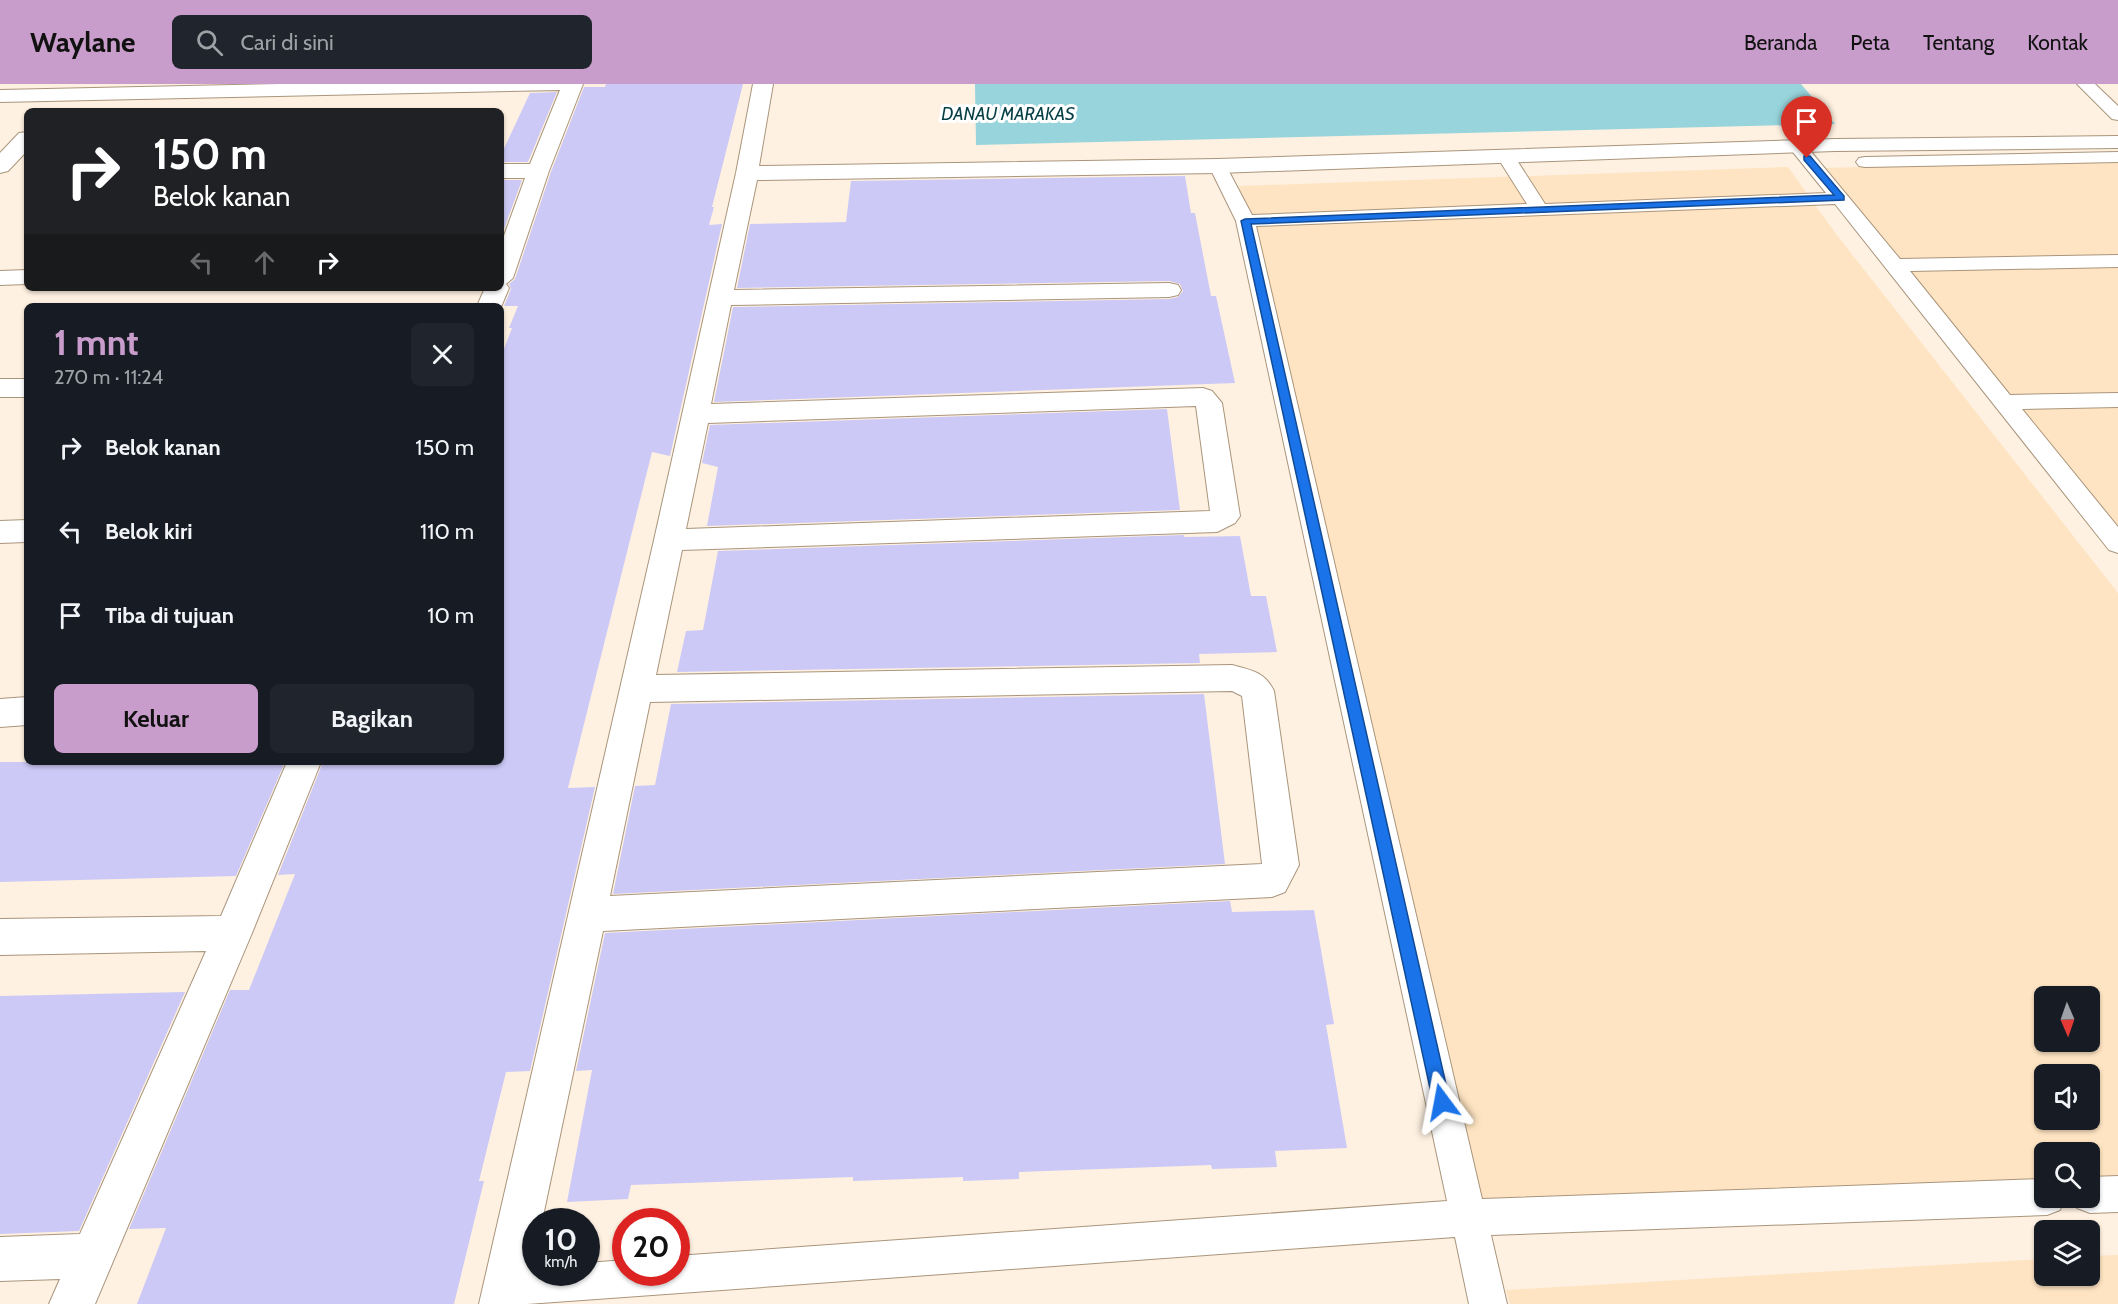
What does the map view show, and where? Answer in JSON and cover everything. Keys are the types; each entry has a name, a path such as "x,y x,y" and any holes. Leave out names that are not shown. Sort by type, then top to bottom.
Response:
{"street":[{"path":"0,96 72,89 573,84 538,171 504,266"},
{"path":"504,1296 669,540 747,173 763,84"},
{"path":"55,108 72,89"},
{"path":"747,173 1218,166 1797,146 2118,142"},
{"path":"6,174 24,143"},
{"path":"504,171 538,171"},
{"path":"0,278 24,277"},
{"path":"719,298 1169,290"},
{"path":"0,388 24,388"},
{"path":"669,540 1217,521 1226,516 1209,403 1203,398 695,414"},
{"path":"0,532 24,531"},
{"path":"588,914 1255,882 1272,880 1281,865 1258,691 1250,683 1232,678 636,689"},
{"path":"0,713 24,711"},
{"path":"72,1304 233,933 303,765"},
{"path":"0,937 233,933"},
{"path":"0,1259 93,1256"}],"lane":[{"path":"2085,84 2118,115"},
{"path":"1797,146 1896,265 2002,402 2118,544"},
{"path":"1505,155 1540,210"},
{"path":"1865,162 2118,157"},
{"path":"1218,166 1245,221 1488,1304"},
{"path":"1245,221 1841,198"},
{"path":"1896,265 2118,261"},
{"path":"2002,402 2118,400"},
{"path":"2100,1195 2118,1194"},
{"path":"504,1296 1467,1218 2034,1197"}],"shaded area":[{"path":"2118,162 2118,543 1817,168"},
{"path":"1788,167 1836,234 2118,593 2118,1194 2100,1194 2100,1142 2034,1142 2034,1195 1481,1205 1276,402 1239,186"},
{"path":"2118,1255 2118,1304 1510,1304 1506,1290 2034,1260 2034,1286 2100,1286 2100,1256"}],"water":[{"name":"DANAU MARAKAS","path":"975,84 1801,84 1835,124 976,145"}],"building":[{"path":"606,84 743,84 712,207 714,207 709,225 722,224 670,456 652,452 568,788 595,787 530,1071 506,1072 479,1181 484,1181 454,1304 137,1304 166,1228 129,1229 230,990 249,990 295,874 278,875 322,765 504,765 504,349 518,306 504,306 511,289 509,284 515,279 551,172 584,87 605,87"},
{"path":"557,92 528,162 504,162 504,149 530,93"},
{"path":"1185,176 1191,213 1195,213 1211,296 1216,296 1235,383 714,402 733,307 1169,299 1178,297 1183,291 1180,284 1169,281 737,288 750,224 846,222 851,181"},
{"path":"504,180 522,180 504,229"},
{"path":"1167,409 1180,510 707,526 718,467 702,463 710,425"},
{"path":"1184,535 1184,537 1240,536 1251,596 1266,596 1277,652 1199,654 1200,663 677,672 686,631 703,630 718,551"},
{"path":"1204,694 1225,864 613,894 635,786 655,785 671,704"},
{"path":"0,762 24,762 24,765 284,765 236,876 0,882"},
{"path":"1230,901 1232,912 1314,910 1334,1024 1326,1025 1347,1148 1275,1151 1277,1167 1212,1169 1211,1165 1019,1172 1019,1179 963,1181 963,1177 853,1181 853,1177 631,1185 628,1199 567,1202 592,1070 576,1071 605,933"},
{"path":"185,992 79,1231 0,1234 0,996"}],"route":[{"path":"1442,1102 1245,221 1841,198 1807,158"}]}
